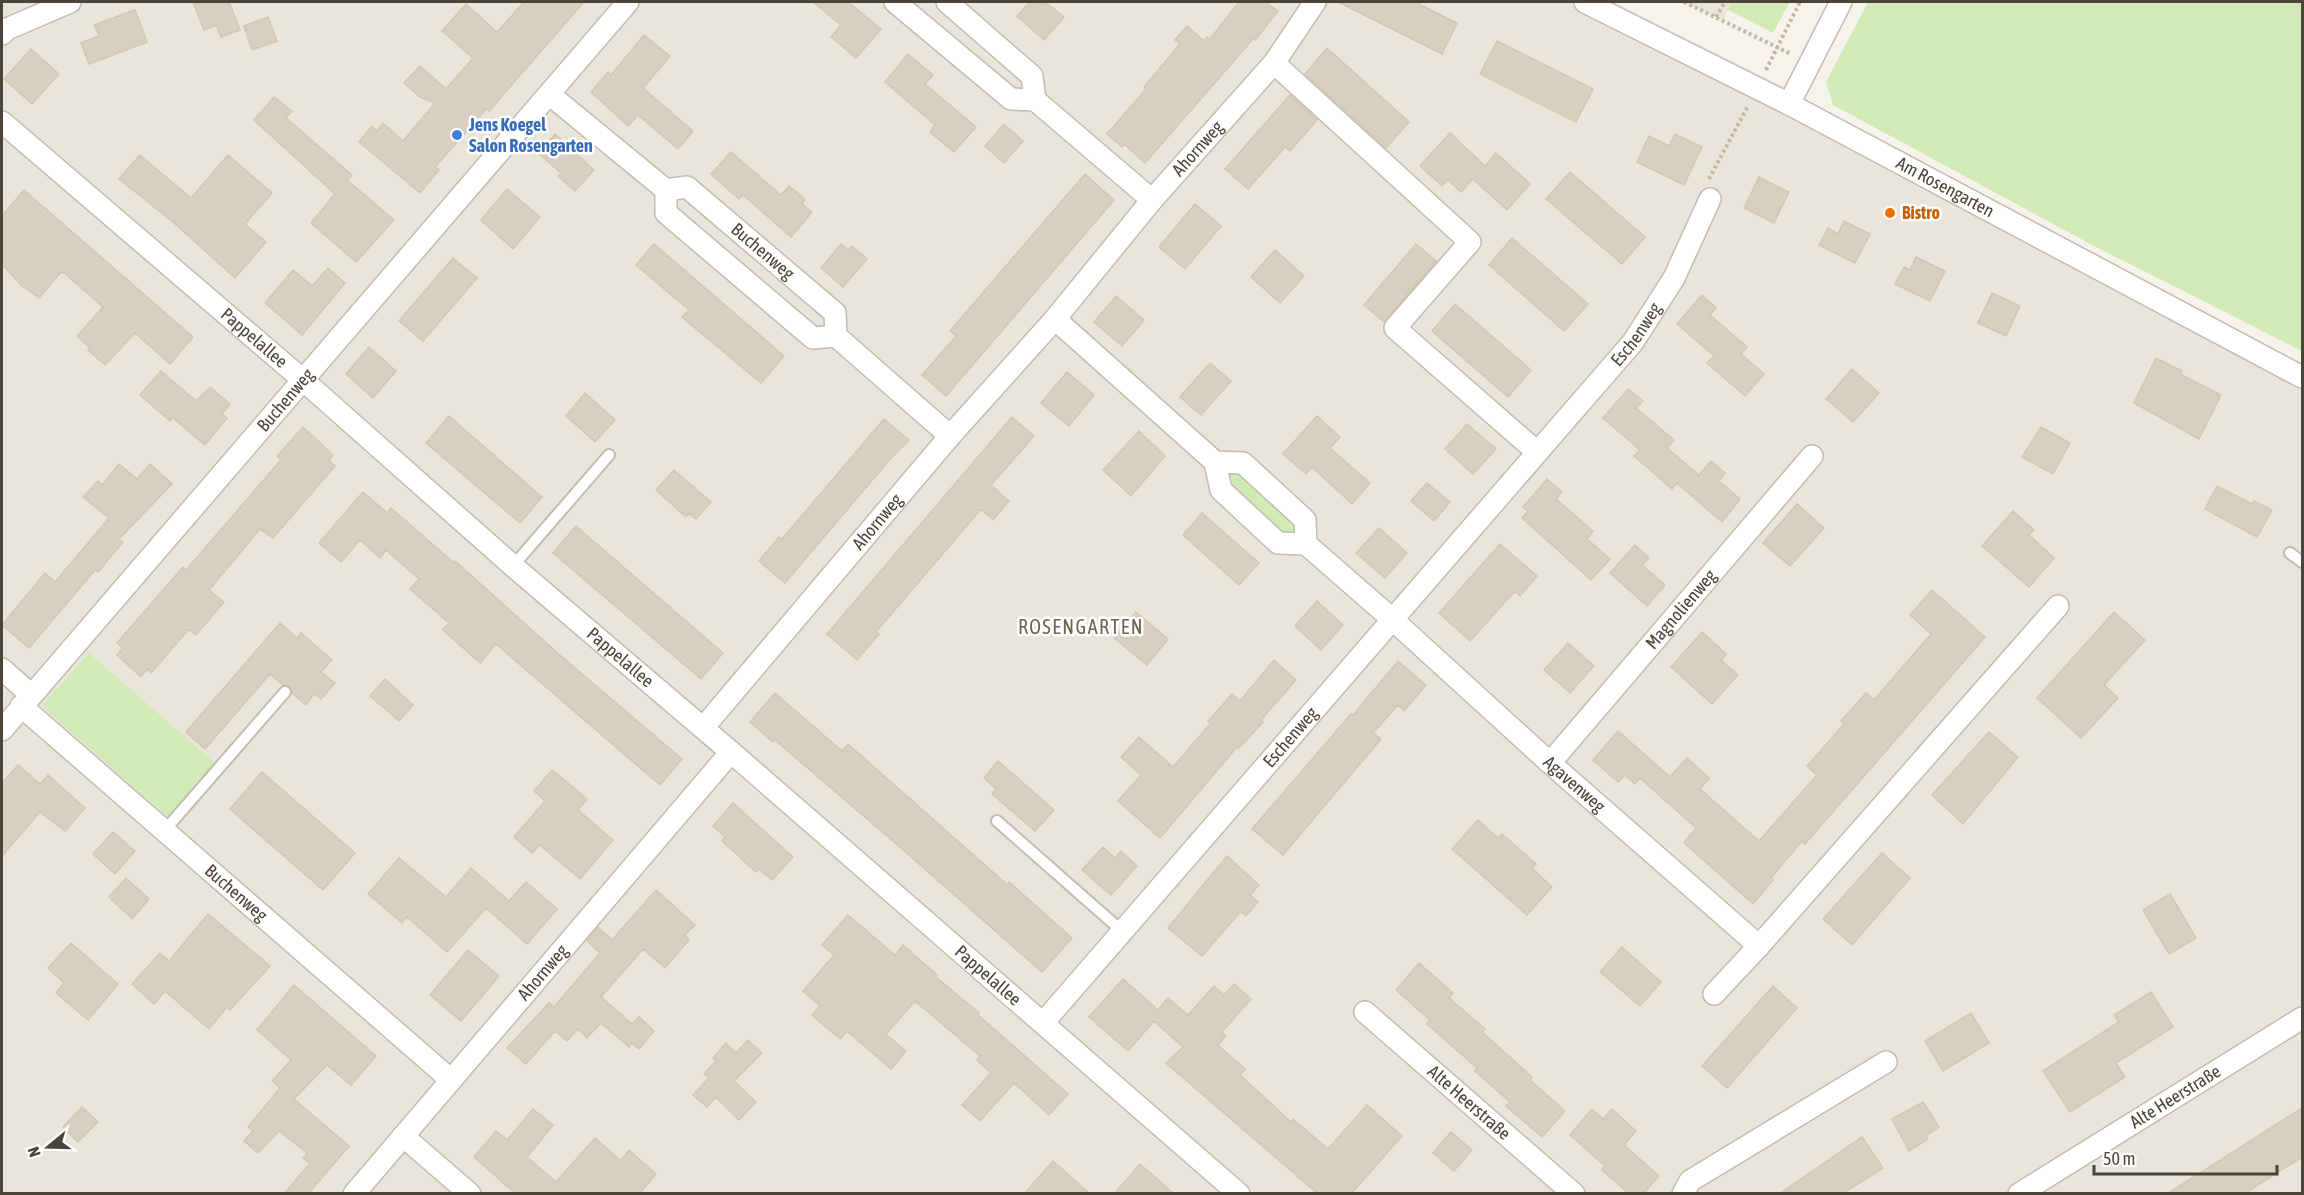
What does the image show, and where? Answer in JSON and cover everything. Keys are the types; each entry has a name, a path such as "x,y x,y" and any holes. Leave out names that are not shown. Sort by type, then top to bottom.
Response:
{"street":[{"path":"2,34 7,29 70,2"},
{"name":"Buchenweg","path":"2,730 628,2"},
{"path":"895,2 1011,99 1035,100 1152,200"},
{"path":"947,2 1032,76 1035,100"},
{"name":"Ahornweg","path":"703,728 950,436 1054,319 1152,200 1274,63 1315,2"},
{"name":"Am Rosengarten","path":"1585,2 1789,104 2302,377"},
{"path":"1789,104 1841,2"},
{"path":"1274,63 1470,242 1395,328 1537,452"},
{"path":"549,94 666,190"},
{"name":"Pappelallee","path":"2,122 303,380 513,566 731,752 1239,1194"},
{"name":"Buchenweg","path":"687,187 827,305 835,313 836,336 813,338 666,213 666,190 687,187"},
{"name":"Eschenweg","path":"1043,1023 1633,342 1674,278 1710,199"},
{"path":"1054,319 1215,462 1221,490 1278,543 1306,544 1392,619"},
{"path":"836,336 950,436"},
{"name":"Magnolienweg","path":"1550,763 1812,456"},
{"path":"1215,462 1243,463 1305,520 1306,544"},
{"path":"1714,994 2058,606"},
{"name":"Agavenweg","path":"1392,619 1550,763 1759,945"},
{"path":"2,669 26,700"},
{"name":"Buchenweg","path":"26,700 165,830 451,1080"},
{"name":"Ahornweg","path":"354,1194 731,752"},
{"name":"Alte Heerstraße","path":"1365,1012 1574,1194"},
{"name":"Alte Heerstraße","path":"2019,1194 2302,1018"},
{"path":"1683,1194 1690,1181 1886,1062"},
{"path":"403,1136 470,1194"}],"lane":[{"path":"513,566 609,456"},
{"path":"2290,553 2302,562"},
{"path":"165,830 285,692"},
{"path":"997,821 1122,931"}],"path":[{"path":"1684,2 1810,64"},
{"path":"1716,17 1725,2"},
{"path":"1710,199 1703,191 1800,2"}],"shaded area":[{"path":"2,2 1583,2 2302,381 2302,1015 2016,1193 2,1194"},
{"path":"1684,2 1732,2 1723,20"},
{"path":"2302,1019 2302,1193 2022,1193"}],"green space":[{"path":"1732,2 1790,2 1773,33 1728,10"},
{"path":"1868,2 2302,2 2302,351 2096,247 1833,105 1826,82"},
{"path":"1230,472 1237,473 1294,522 1296,529 1289,536 1281,533 1228,484 1226,478"},
{"path":"89,653 215,763 168,817 42,706"}],"building":[{"path":"193,2 229,2 240,30 221,37 216,25 204,30"},
{"path":"524,2 584,2 489,111 486,109 435,167 439,170 420,193 359,142 372,126 377,131 383,123 403,141 435,103 420,97 404,83 420,66 446,89 473,58 442,31 466,4 497,32"},
{"path":"813,2 848,2 881,29 856,58 831,37 841,25"},
{"path":"1030,2 1045,2 1064,17 1044,40 1017,16"},
{"path":"1239,2 1265,2 1278,11 1145,163 1124,144 1122,147 1107,134 1146,89 1144,87 1180,44 1175,40 1187,26 1204,41 1207,37 1210,39"},
{"path":"1338,2 1415,2 1457,23 1442,54"},
{"path":"135,10 147,42 89,64 81,43 99,36 94,25"},
{"path":"268,17 277,41 252,50 244,26"},
{"path":"644,35 670,56 643,88 693,131 678,149 638,115 628,126 591,92 608,72 611,75"},
{"path":"1497,41 1593,89 1576,122 1480,74"},
{"path":"1327,48 1409,122 1386,148 1305,74"},
{"path":"31,49 59,74 32,104 4,79"},
{"path":"908,54 933,75 925,84 976,127 954,152 930,132 935,125 885,82"},
{"path":"1290,95 1317,120 1290,151 1285,147 1248,189 1225,169"},
{"path":"274,97 292,111 286,118 352,175 347,180 394,220 356,262 311,223 335,194 254,120"},
{"path":"1004,124 1023,141 1004,163 985,146"},
{"path":"1450,133 1485,166 1496,153 1530,184 1507,210 1473,179 1461,192 1448,180 1442,186 1420,166"},
{"path":"555,134 594,170 575,191 558,176 561,173 538,153"},
{"path":"1675,134 1702,147 1684,185 1637,162 1649,136 1669,146"},
{"path":"731,152 781,195 789,186 805,199 802,204 812,212 791,237 743,195 739,199 711,174"},
{"path":"140,155 191,198 228,155 272,193 245,224 266,242 235,278 173,222 119,179"},
{"path":"1570,172 1645,237 1622,264 1546,199"},
{"path":"1085,174 1114,200 946,396 922,375 956,336 950,331"},
{"path":"1759,177 1789,192 1774,223 1744,208"},
{"path":"507,189 540,217 513,249 481,220"},
{"path":"24,190 193,337 170,364 135,333 105,365 88,350 90,348 77,336 103,307 62,271 39,298 21,285 2,264 2,216"},
{"path":"1195,204 1221,226 1185,269 1159,247"},
{"path":"1844,221 1870,234 1855,263 1819,245 1828,228 1838,234"},
{"path":"1512,238 1588,304 1564,331 1489,265"},
{"path":"654,244 784,356 761,383 682,317 689,310 636,265"},
{"path":"841,244 848,250 852,246 867,259 843,287 821,268"},
{"path":"1416,244 1436,261 1384,322 1364,305"},
{"path":"1275,250 1304,276 1280,303 1251,277"},
{"path":"1916,257 1945,271 1930,301 1895,284 1904,267 1910,270"},
{"path":"453,258 477,278 423,341 399,321"},
{"path":"328,268 345,283 302,335 265,303 293,270 312,286"},
{"path":"1992,293 2020,306 2006,336 1978,323"},
{"path":"1702,295 1716,308 1710,315 1747,347 1741,354 1764,374 1745,396 1707,363 1714,356 1677,324"},
{"path":"1116,296 1144,320 1122,346 1094,322"},
{"path":"1455,304 1531,370 1508,397 1432,331"},
{"path":"369,347 396,371 373,398 346,374"},
{"path":"2156,358 2182,371 2180,374 2221,395 2199,439 2134,403"},
{"path":"1210,363 1231,381 1201,415 1180,397"},
{"path":"1852,369 1879,393 1853,422 1826,399"},
{"path":"161,371 196,401 210,387 230,404 222,414 227,418 205,445 173,418 170,421 140,395"},
{"path":"1067,372 1094,395 1069,426 1041,403"},
{"path":"1628,389 1643,401 1636,408 1674,440 1667,448 1699,475 1711,461 1725,473 1719,481 1740,499 1722,522 1677,483 1672,489 1634,456 1640,450 1603,418"},
{"path":"585,393 615,420 595,442 566,416"},
{"path":"449,416 542,497 520,523 426,443"},
{"path":"1317,416 1340,437 1330,448 1370,483 1352,504 1312,467 1306,474 1283,454"},
{"path":"1012,417 1034,436 991,485 1009,501 993,520 981,509 876,632 879,634 857,660 827,634"},
{"path":"884,419 909,440 891,458 785,583 759,561 779,537 782,539"},
{"path":"1467,424 1496,449 1473,474 1445,449"},
{"path":"303,427 333,455 329,460 335,466 273,538 260,529 209,590 224,602 196,635 189,629 151,673 147,669 141,677 117,655 123,648 117,643 183,567 186,570 281,460 277,456"},
{"path":"2041,427 2070,443 2053,474 2022,457"},
{"path":"1139,431 1165,456 1131,496 1103,470"},
{"path":"119,464 137,479 150,464 172,484 119,539 123,542 98,572 95,570 29,648 2,625 45,573 55,582 109,518 83,497 98,481 102,485"},
{"path":"674,470 711,502 696,519 689,513 686,517 656,490"},
{"path":"1547,479 1562,492 1556,499 1593,531 1587,539 1610,559 1591,580 1522,518 1528,511 1523,507"},
{"path":"1427,483 1450,502 1434,521 1411,501"},
{"path":"2217,486 2252,504 2254,501 2272,510 2257,537 2205,509"},
{"path":"363,492 387,513 391,508 454,563 455,561 561,656 682,759 660,785 496,644 480,663 443,630 449,623 410,589 419,579 386,550 380,558 360,540 341,562 319,543"},
{"path":"1797,504 1824,528 1790,566 1763,543"},
{"path":"2013,511 2034,530 2029,535 2054,558 2029,587 1982,546"},
{"path":"1202,513 1259,563 1239,585 1183,535"},
{"path":"576,526 723,653 701,679 553,553"},
{"path":"1379,528 1407,553 1385,578 1356,553"},
{"path":"1500,544 1537,576 1520,596 1515,591 1470,641 1439,613"},
{"path":"1635,545 1649,558 1642,565 1665,585 1647,606 1610,573"},
{"path":"1932,590 1985,637 1805,844 1802,841 1753,904 1684,843 1696,828 1640,778 1635,784 1625,775 1618,782 1593,760 1618,731 1670,777 1687,758 1709,778 1700,789 1759,841 1817,775 1807,766 1844,724 1841,721 1866,693 1874,700 1931,634 1910,615"},
{"path":"1317,601 1343,625 1321,650 1295,626"},
{"path":"1136,612 1168,639 1147,665 1114,638"},
{"path":"2114,612 2145,640 2104,685 2118,698 2081,738 2037,698"},
{"path":"280,623 297,638 301,633 332,660 321,672 335,683 321,699 314,694 306,705 292,693 289,686 283,685 270,674 205,749 186,732"},
{"path":"1702,632 1726,654 1721,660 1738,675 1712,704 1671,667"},
{"path":"1568,643 1594,666 1570,693 1544,670"},
{"path":"1274,660 1296,680 1261,720 1263,722 1239,748 1237,747 1160,838 1118,801 1141,775 1121,757 1139,737 1173,767 1211,723 1208,721 1232,694 1240,701"},
{"path":"1398,661 1426,685 1404,711 1398,705 1373,733 1381,739 1283,855 1252,829"},
{"path":"385,679 413,705 399,721 370,696"},
{"path":"775,693 842,751 848,744 1007,885 1009,882 1072,938 1042,972 775,740 773,742 750,722"},
{"path":"1989,732 2018,757 1963,824 1932,795"},
{"path":"998,761 1054,810 1035,831 992,794 996,789 984,778"},
{"path":"18,765 40,784 48,775 85,808 65,831 40,812 2,856 2,783"},
{"path":"552,770 587,799 578,810 613,840 580,879 540,845 532,853 514,837 545,801 534,791"},
{"path":"262,772 355,853 323,890 230,809"},
{"path":"733,803 793,857 772,880 759,869 756,872 722,841 725,837 713,826"},
{"path":"1478,820 1498,838 1502,834 1536,864 1532,868 1552,887 1527,915 1452,849"},
{"path":"113,832 135,851 115,874 93,854"},
{"path":"1103,847 1115,858 1121,851 1137,866 1111,895 1082,870"},
{"path":"1882,853 1910,878 1852,945 1823,919"},
{"path":"1227,856 1259,885 1250,895 1258,902 1246,916 1241,911 1202,956 1168,928"},
{"path":"399,858 446,897 471,868 509,901 526,882 557,909 527,944 486,908 447,952 407,917 402,923 368,894"},
{"path":"126,878 149,899 132,919 109,897"},
{"path":"656,890 695,925 685,935 689,940 665,968 643,949 601,997 632,1024 639,1017 654,1031 639,1049 632,1043 629,1047 601,1023 587,1038 578,1029 567,1041 555,1031 526,1064 507,1048 549,1003 554,1007 600,953 587,941 598,927 612,940"},
{"path":"2170,894 2196,938 2169,954 2143,910"},
{"path":"208,914 270,966 230,1010 227,1007 209,1029 165,991 154,1004 132,984 160,953 169,961"},
{"path":"848,915 895,955 903,945 1068,1094 1049,1115 1014,1083 980,1121 962,1105 991,1073 977,1060 980,1056 915,1001 886,1034 906,1051 891,1069 847,1031 840,1039 812,1015 820,1006 803,991 834,955 822,945"},
{"path":"71,943 118,984 88,1020 56,993 64,983 48,968"},
{"path":"1622,947 1661,982 1640,1006 1600,972"},
{"path":"468,950 499,976 461,1021 430,995"},
{"path":"1419,963 1453,993 1449,998 1485,1029 1482,1032 1532,1077 1530,1080 1565,1111 1542,1137 1506,1106 1510,1102 1475,1071 1477,1068 1427,1024 1430,1020 1396,990"},
{"path":"1123,979 1158,1010 1168,998 1188,1015 1214,986 1224,995 1234,984 1251,999 1222,1032 1226,1036 1218,1045 1245,1069 1240,1075 1291,1122 1293,1119 1328,1149 1367,1105 1402,1136 1351,1194 1318,1194 1166,1063 1183,1047 1154,1021 1128,1051 1089,1017"},
{"path":"294,985 376,1056 351,1085 327,1065 294,1099 349,1146 308,1194 284,1194 310,1163 303,1158 307,1153 279,1131 258,1153 244,1141 253,1131 248,1127 280,1088 272,1081 291,1060 257,1030"},
{"path":"1773,986 1797,1008 1727,1088 1702,1066"},
{"path":"2151,992 2173,1027 2116,1063 2125,1077 2070,1112 2043,1071 2119,1022 2114,1015"},
{"path":"1971,1013 1989,1043 1943,1071 1925,1041"},
{"path":"748,1040 762,1053 734,1081 756,1102 739,1120 716,1097 707,1107 693,1095 709,1078 704,1074 716,1061 713,1058 726,1043 736,1053"},
{"path":"1923,1102 1939,1127 1926,1136 1928,1139 1909,1151 1892,1119"},
{"path":"82,1107 98,1122 78,1142 63,1127"},
{"path":"2302,1108 2302,1157 2244,1194 2167,1194"},
{"path":"533,1109 553,1125 527,1157 556,1182 595,1138 621,1161 629,1150 656,1174 639,1194 516,1194 474,1157 496,1131 507,1140"},
{"path":"1592,1109 1603,1119 1612,1109 1636,1131 1624,1145 1659,1176 1643,1194 1629,1194 1602,1170 1605,1166 1570,1135"},
{"path":"1451,1132 1472,1150 1454,1171 1433,1153"},
{"path":"1862,1137 1883,1168 1842,1194 1779,1194"},
{"path":"1053,1161 1090,1194 1024,1194"},
{"path":"1140,1164 1174,1194 1114,1194"}],"place":[{"name":"Jens Koegel Salon Rosengarten","path":"457,135"},
{"name":"Bistro","path":"1890,213"}],"district":[{"name":"ROSENGARTEN","path":"1081,627"}]}
